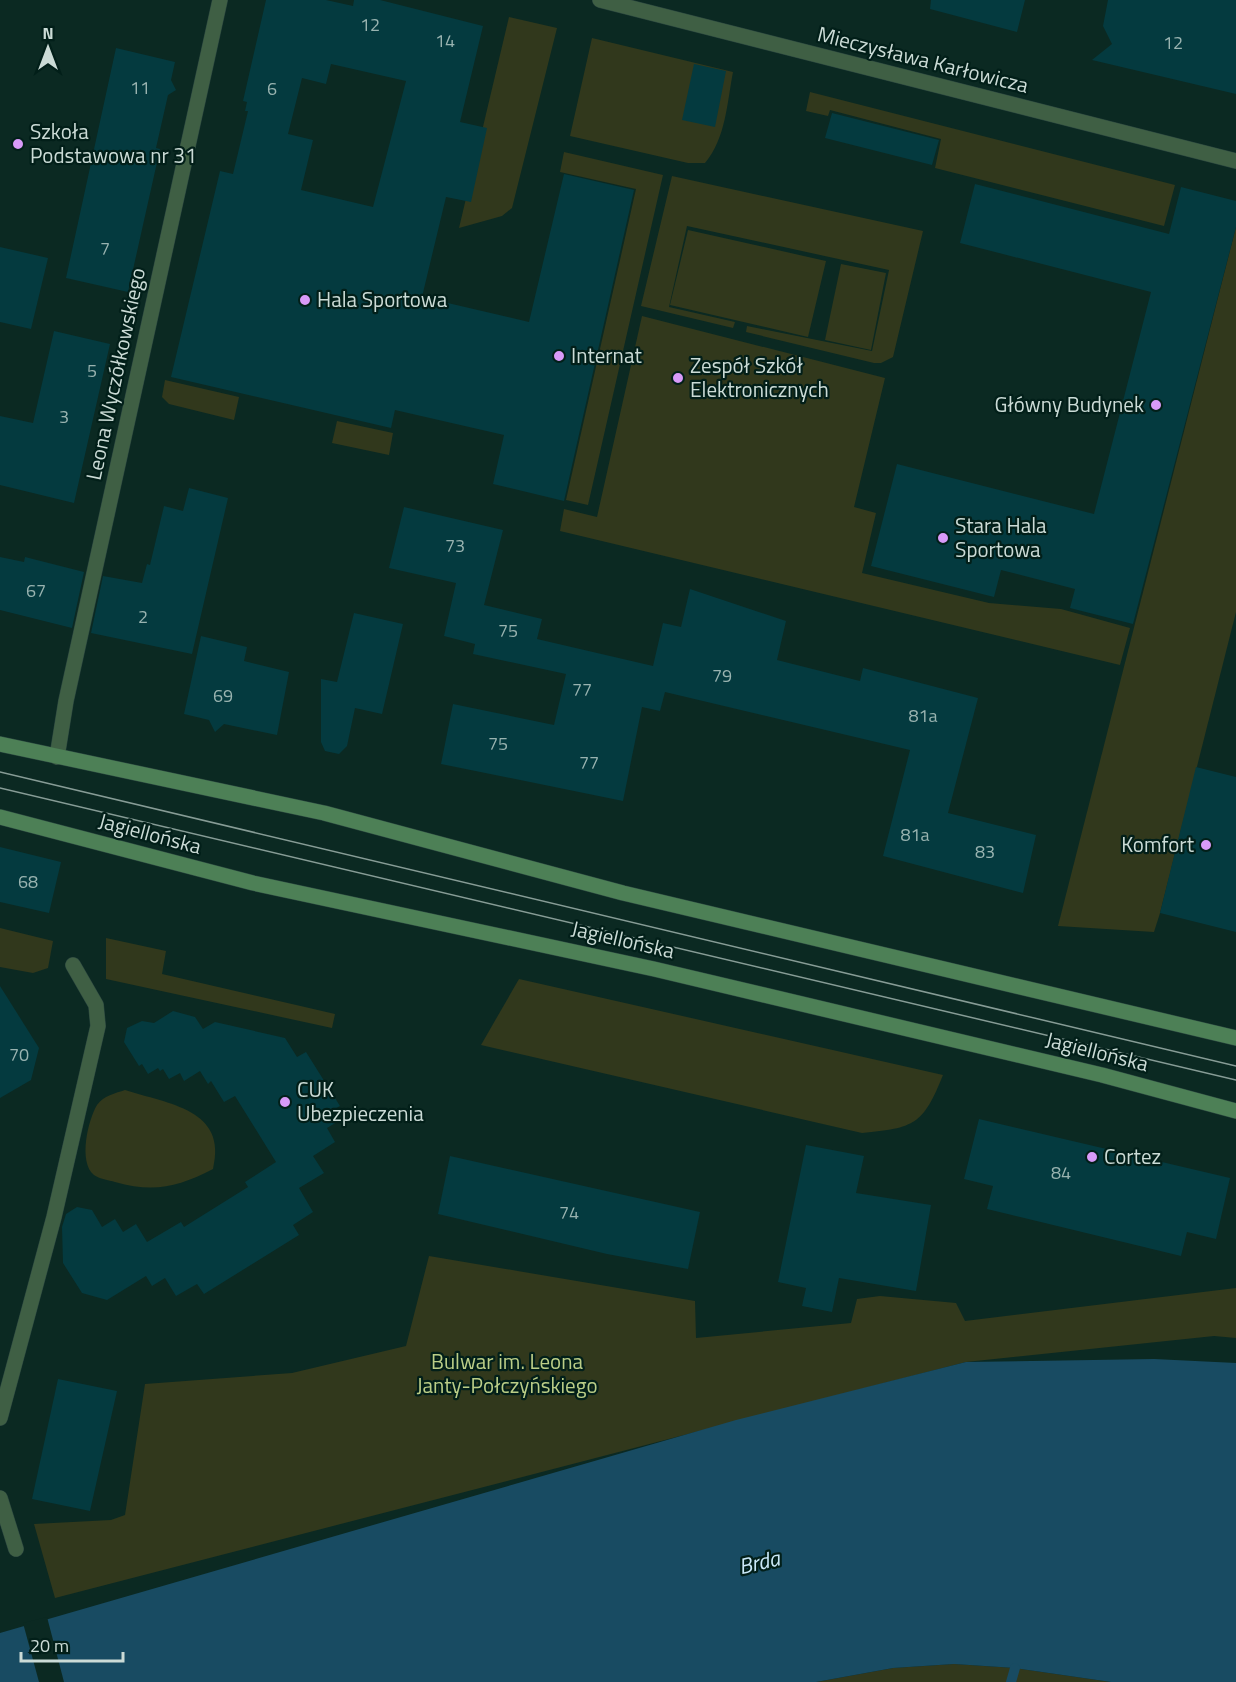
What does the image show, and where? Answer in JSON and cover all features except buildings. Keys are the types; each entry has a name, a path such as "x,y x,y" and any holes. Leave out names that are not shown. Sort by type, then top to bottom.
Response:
{"main road":[{"path":"0,744 324,813 633,895 1236,1038"},
{"name":"Jagiellońska","path":"0,817 253,883 666,971 1102,1075 1236,1111"}],"street":[{"name":"Leona Wyczółkowskiego","path":"57,757 74,667 220,0"},
{"name":"Mieczysława Karłowicza","path":"600,0 1236,161"},
{"path":"0,1418 54,1217 98,1026 96,1005 73,965"},
{"path":"0,1498 16,1549"}],"green space":[{"path":"509,17 557,28 512,208 502,216 459,228"},
{"path":"592,38 733,72 722,131 705,163 688,163 570,136"},
{"path":"810,92 1175,185 1164,226 935,168 941,139 830,110 828,116 806,111"},
{"path":"564,152 663,175 588,505 566,500 636,189 560,172"},
{"path":"672,176 923,231 893,357 881,363 874,363 746,332 747,326 872,351 889,270 687,226 669,307 735,322 733,328 641,306"},
{"path":"1236,227 1236,612 1160,913 1154,932 1058,926"},
{"path":"688,230 826,261 808,337 670,305"},
{"path":"841,264 886,273 871,350 825,340"},
{"path":"642,316 885,378 854,507 876,513 862,573 989,603 1061,609 1130,628 1120,665 560,531 564,509 597,517"},
{"path":"165,380 239,397 234,420 169,404 162,397"},
{"path":"337,421 393,433 389,455 332,443"},
{"path":"0,928 53,941 48,968 33,973 0,967"},
{"path":"106,938 166,951 162,974 335,1014 332,1028 106,979"},
{"path":"519,979 943,1075 929,1104 914,1121 894,1129 862,1133 481,1045"},
{"path":"125,1090 176,1105 203,1121 212,1133 215,1149 213,1169 177,1184 154,1187 129,1185 94,1175 86,1161 86,1141 94,1112 103,1099"},
{"name":"Bulwar im. Leona Janty-Połczyńskiego","path":"429,1256 695,1301 696,1338 851,1323 857,1299 880,1296 956,1303 965,1321 1236,1288 1236,1338 1214,1336 966,1362 55,1598 34,1524 111,1520 125,1515 145,1384 292,1373 406,1346"},
{"path":"954,1664 1015,1668 1111,1682 816,1682 893,1668"}],"water":[{"name":"Brda","path":"1154,1359 1236,1363 1236,1682 1111,1682 1015,1668 954,1664 893,1668 816,1682 0,1682 0,1633 736,1420 966,1362"}],"pier":[{"path":"47,1617 64,1682 39,1682 23,1623"}],"waterway":[{"path":"1011,1682 1015,1668"}],"tram line":[{"path":"0,772 1236,1066"},
{"path":"0,788 1236,1080"}],"place":[{"name":"Szkoła Podstawowa nr 31","path":"18,144"},
{"name":"Hala Sportowa","path":"305,300"},
{"name":"Internat","path":"559,356"},
{"name":"Zespół Szkół Elektronicznych","path":"678,378"},
{"name":"Główny Budynek","path":"1156,405"},
{"name":"Stara Hala Sportowa","path":"943,538"},
{"name":"Komfort","path":"1206,845"},
{"name":"CUK Ubezpieczenia","path":"285,1102"},
{"name":"Cortez","path":"1092,1157"}]}
